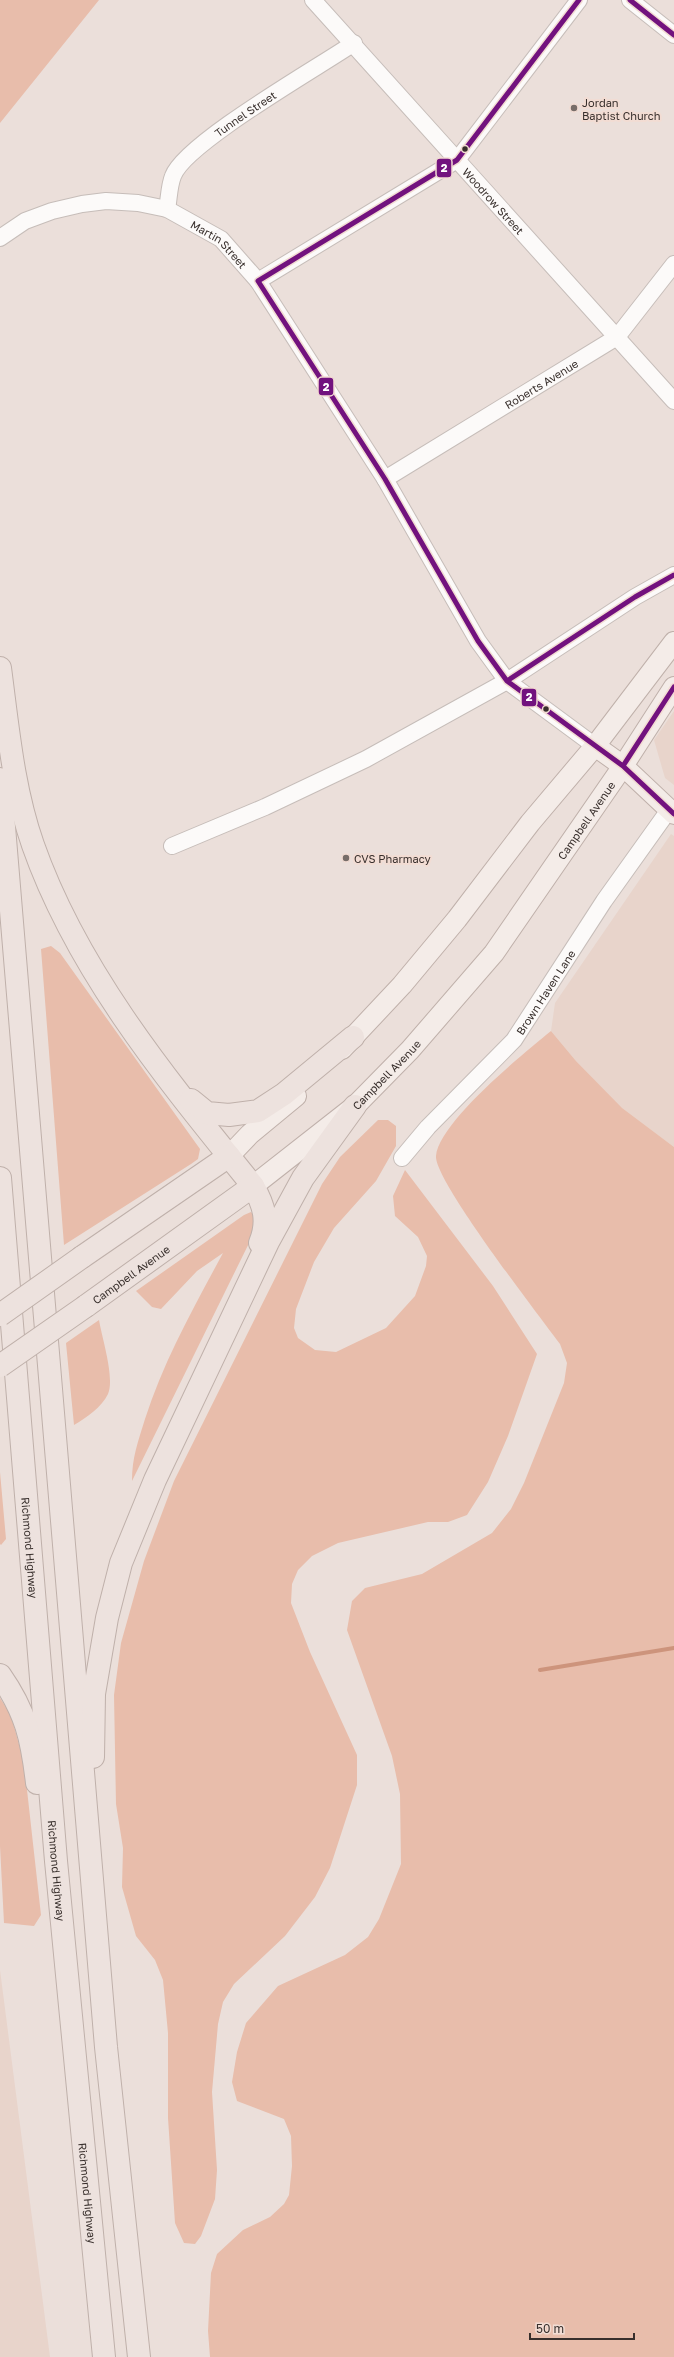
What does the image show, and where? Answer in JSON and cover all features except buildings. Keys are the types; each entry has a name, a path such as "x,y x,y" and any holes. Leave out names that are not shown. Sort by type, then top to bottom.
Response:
{"highway":[{"path":"0,668 12,765 36,852 66,921 115,1005 174,1086 253,1186 262,1201 266,1219 263,1236 224,1332"},
{"path":"0,779 96,1940 139,2357"},
{"path":"174,1086 207,1113 229,1115 258,1110 284,1094 353,1037"},
{"path":"96,1940 98,1820 93,1748 94,1694 107,1618 121,1563 152,1487 224,1332 302,1178 355,1106"},
{"path":"0,1315 229,1156"},
{"path":"0,1178 17,1384"},
{"name":"Campbell Avenue","path":"0,1366 253,1186"},
{"path":"0,1301 17,1384"},
{"name":"Richmond Highway","path":"17,1384 56,1861 104,2357"},
{"path":"0,1674 11,1690 28,1724 40,1808 56,1861"}],"main road":[{"path":"229,1156 250,1134 298,1094 402,984 457,919 530,823 595,746 674,642"},
{"name":"Campbell Avenue","path":"253,1186 355,1106 410,1050 494,953 623,766 674,688"},
{"path":"595,746 623,766 672,812"}],"street":[{"name":"Woodrow Street","path":"313,0 354,43 674,401"},
{"path":"258,281 457,160 579,0"},
{"path":"630,0 674,35"},
{"name":"Tunnel Street","path":"167,209 173,175 186,158 219,131 354,43"},
{"name":"Martin Street","path":"0,238 25,221 52,211 82,204 106,201 138,203 167,209 221,239 258,281 385,479 478,641 507,681 595,746"},
{"name":"Roberts Avenue","path":"385,479 617,337 674,264"},
{"path":"172,846 265,806 366,759 507,681 635,597 674,575"},
{"name":"Brown Haven Lane","path":"402,1158 428,1127 514,1040 604,901 672,812"}],"shaded area":[{"path":"0,0 99,0 0,123"},
{"path":"674,711 674,785 665,778 654,740"},
{"path":"671,834 674,836 674,1147 622,1109 576,1061 551,1031 555,1003"},
{"path":"51,946 60,953 200,1149 198,1159 191,1164 64,1245 41,949"},
{"path":"551,1031 576,1061 622,1108 674,1147 674,2357 210,2357 208,2331 211,2273 217,2254 243,2230 270,2217 284,2204 289,2195 292,2166 291,2136 284,2119 237,2101 232,2082 237,2052 246,2023 278,1986 345,1955 368,1937 379,1919 401,1864 400,1794 392,1756 347,1630 352,1601 365,1588 422,1574 492,1533 511,1509 524,1483 564,1383 567,1363 560,1344 511,1279 469,1219 440,1170 436,1156 441,1142 451,1125 467,1107 484,1089"},
{"path":"378,1120 388,1120 396,1126 396,1146 376,1181 334,1228 314,1262 296,1309 294,1328 298,1338 315,1350 336,1352 386,1328 415,1296 426,1266 427,1256 418,1237 395,1216 393,1196 405,1170 493,1286 537,1354 508,1436 488,1482 467,1515 448,1522 428,1522 338,1543 312,1556 298,1570 292,1584 291,1603 310,1652 357,1755 357,1785 330,1868 315,1897 285,1936 234,1984 223,2002 218,2024 212,2092 217,2170 215,2199 201,2236 195,2244 184,2243 175,2223 168,2118 168,2033 163,1980 155,1960 136,1936 122,1887 123,1848 116,1804 114,1695 121,1643 144,1561 174,1481 322,1184 340,1157"},
{"path":"251,1212 257,1220 254,1233 132,1481 134,1457 138,1442 161,1376 180,1334 223,1253 197,1271 161,1309 152,1307 136,1291 244,1215"},
{"path":"99,1320 109,1368 110,1387 108,1394 98,1408 74,1425 66,1343"},
{"path":"0,1472 6,1539 1,1545 0,1544"},
{"path":"0,1698 11,1715 24,1763 41,1915 34,1926 4,1923 0,1846"},
{"path":"0,1970 50,2357 0,2357"}],"waterway":[{"path":"540,1670 674,1648"}],"transit line":[{"name":"2","path":"579,0 457,160 258,281 385,479 478,641 507,681 623,766 674,814"},
{"name":"2","path":"630,0 674,35"},
{"name":"2","path":"507,681 635,597 674,575"},
{"name":"2","path":"623,766 674,687"}],"place":[{"name":"Jordan Baptist Church","path":"574,108"},
{"name":"CVS Pharmacy","path":"346,858"}]}
